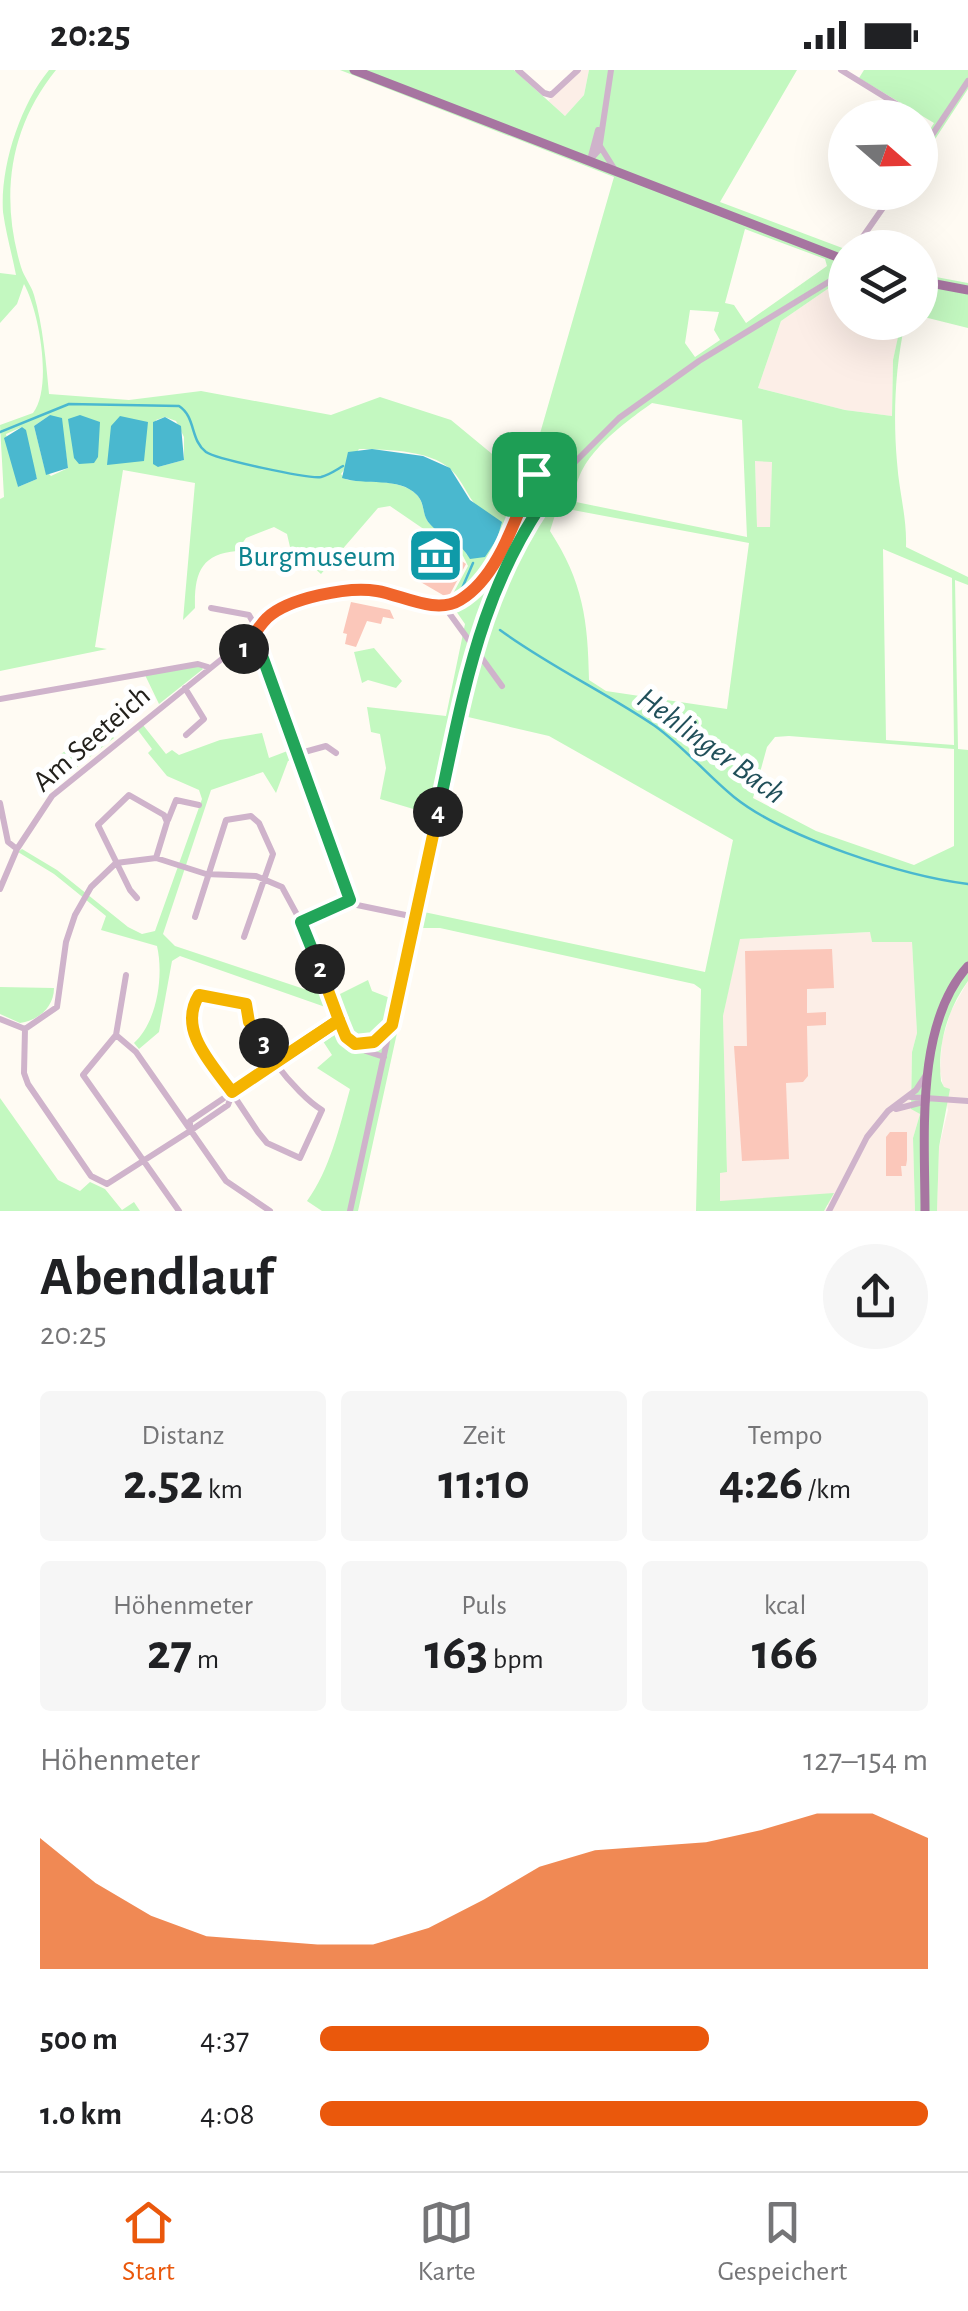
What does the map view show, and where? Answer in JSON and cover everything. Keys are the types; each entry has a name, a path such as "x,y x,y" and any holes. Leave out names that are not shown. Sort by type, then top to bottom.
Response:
{"main road":[{"path":"354,70 828,253"},
{"path":"938,284 968,290"},
{"path":"926,1211 929,1071 942,1007 968,966"}],"street":[{"path":"518,70 548,95 578,70"},
{"path":"602,120 589,151 590,160 598,155 611,70"},
{"path":"841,70 890,100"},
{"path":"938,125 968,81"},
{"path":"600,146 615,170"},
{"path":"350,1211 471,656 512,550 576,459 647,396 828,277"},
{"path":"782,308 828,282"},
{"path":"211,608 269,616 323,594 372,590 444,606 461,600 480,582 516,520 538,468 576,459"},
{"path":"554,463 565,472"},
{"path":"444,606 502,686"},
{"path":"248,615 258,632 260,650 350,900"},
{"name":"Am Seeteich","path":"0,889 17,849 52,796 209,668 243,649 269,616"},
{"path":"243,649 260,650"},
{"path":"0,699 198,664 209,668"},
{"path":"184,688 204,718 186,735"},
{"path":"297,754 326,746 336,754"},
{"path":"138,898 98,825 128,796 164,815 168,822"},
{"path":"156,858 176,800 199,805"},
{"path":"0,803 8,842 17,849"},
{"path":"194,917 226,820 251,816 273,854 244,937"},
{"path":"25,1028 57,1007 64,951 75,914 91,886 116,863 156,858 206,874 264,878 282,888 301,922 346,1037 355,1044 385,1053"},
{"path":"301,922 350,900 415,918"},
{"path":"126,974 116,1036 83,1075 179,1211"},
{"path":"199,995 246,1004 249,1022 277,1061 302,1098 322,1110 300,1158 267,1143 194,1036 191,1021 199,995"},
{"path":"0,1018 25,1028"},
{"path":"190,1131 190,1121 339,1020"},
{"path":"368,1045 392,1025"},
{"path":"25,1028 26,1078 91,1176 102,1184 112,1183 190,1131"},
{"path":"116,1036 136,1052 231,1186 270,1211"},
{"path":"355,1044 385,1053"},
{"path":"831,1210 867,1137 888,1111 910,1097 929,1071"},
{"path":"910,1097 968,1100"},
{"path":"888,1111 928,1100"}],"shaded area":[{"path":"582,70 589,70 584,95 565,116 548,101"},
{"path":"828,289 828,340 897,340 892,416 845,410 758,388 781,321"},
{"path":"755,460 772,461 771,527 757,527"},
{"path":"871,932 872,942 912,941 917,1033 912,1052 911,1108 920,1114 913,1138 915,1211 824,1211 829,1205 720,1201 720,1172 727,1171 723,1016 739,939"},
{"path":"968,981 968,1211 937,1211 939,1147 948,1110 940,1071 942,1041 951,1011"}],"green space":[{"path":"49,70 56,70 28,115 19,139 10,189 21,267 33,291 40,319 49,394 129,400 201,391 331,415 380,397 451,420 526,482 614,177 340,70 514,70 565,116 584,95 589,70 797,70 720,202 828,243 828,289 781,321 758,388 845,410 892,416 893,360 897,340 902,340 895,427 906,547 968,577 968,585 955,580 958,749 968,750 968,981 954,1004 942,1042 941,1081 950,1089 939,1147 937,1211 915,1211 913,1138 920,1114 911,1109 912,1052 917,1033 912,942 872,942 870,932 740,939 723,1016 727,1172 720,1173 720,1201 834,1193 824,1211 696,1211 701,989 694,984 440,928 420,928 358,1211 322,1211 307,1201 328,1162 350,1089 317,1068 332,1055 315,1029 328,1020 331,1009 180,956 172,961 159,1032 139,1049 134,1043 148,1023 157,998 157,946 101,930 106,916 54,874 18,852 22,849 57,870 128,927 142,934 155,931 202,799 199,790 167,776 148,753 152,749 137,729 143,725 166,754 172,750 179,755 220,740 262,733 269,758 290,750 294,759 288,761 276,793 263,772 211,790 163,934 175,946 313,992 331,985 336,996 368,980 372,991 390,998 430,814 380,799 386,768 380,734 371,732 367,707 446,716 465,624 449,601 468,566 463,556 390,506 378,508 321,574 290,547 287,534 274,527 246,538 237,551 215,556 202,567 195,608 183,620 195,483 123,470 95,647 107,649 0,671 0,499 4,497 0,425 33,413 39,401 43,368 35,312 24,284 17,304 0,323 0,273 16,275 3,212 5,176 14,137 29,101","holes":["745,229 825,259 827,266 746,323 734,305 725,303","690,310 719,312 714,330 720,340 695,357 685,343","652,403 742,420 747,537 576,502 576,487 590,458","50,415 64,440 68,468 51,476 45,470 34,426","165,417 176,421 184,437 184,460 158,467 156,420","22,427 37,479 18,487 6,434","359,449 411,453 447,466 484,513 467,555 460,545 430,524 420,498 411,490 384,482 347,480 341,474","755,461 772,462 770,527 757,527","562,508 749,543 727,709 606,691 589,680 587,639 577,585 550,531","883,549 952,578 954,745 886,740","468,717 549,736 733,840 705,972 424,912","789,736 954,749 954,846 914,865 816,831 753,798 767,747 775,737"]},
{"path":"864,70 968,70 968,89 938,135 938,100 896,100 859,78"},
{"path":"938,277 968,283 968,328 938,320"},
{"path":"374,648 402,681 396,688 368,680 362,683 354,652"},
{"path":"200,666 203,669 159,704 145,675"},
{"path":"102,722 114,738 72,771 60,755"},
{"path":"0,987 54,988 44,1012 20,1023 0,1014"},
{"path":"0,1098 58,1180 80,1191 90,1182 105,1189 122,1210 134,1202 140,1211 0,1211"}],"water":[{"path":"50,415 62,418 68,468 46,475 34,426"},
{"path":"80,415 100,422 98,457 94,463 79,464 74,458 68,419"},
{"path":"120,416 148,422 144,461 107,465 111,426"},
{"path":"165,417 181,426 184,460 158,467 153,464 153,422"},
{"path":"22,427 26,430 37,479 18,487 4,438"},
{"path":"372,449 423,456 450,468 470,500 502,522 485,557 470,559 434,528 420,498 410,489 342,478 348,452"}],"building":[{"path":"437,543 466,564 448,598 412,577 420,561 425,565 422,571 444,582 454,565 441,555 433,565 426,560"},
{"path":"351,602 390,610 394,619 383,617 381,624 367,621 356,647 345,644 347,634 343,633"},
{"path":"832,949 834,988 807,989 807,1013 826,1012 826,1025 807,1026 808,1076 803,1082 786,1083 789,1159 742,1161 734,1046 747,1046 745,951"},
{"path":"890,1132 907,1132 907,1160 906,1166 901,1166 902,1176 886,1176 886,1137"}],"waterway":[{"name":"Hehlinger Bach","path":"0,432 69,404 179,406 188,416 201,447 213,455 313,477 343,466"},
{"name":"Hehlinger Bach","path":"460,593 473,563"},
{"name":"Hehlinger Bach","path":"500,630 655,726 734,797 783,827 879,864 968,884"}],"place":[{"name":"Burgmuseum","path":"435,556"}],"route":[{"path":"534,474 521,510 485,574 461,600 434,605 372,590 313,596 269,616 243,649 260,650 350,900 301,922 339,1020 232,1092 191,1029 199,995 246,1004 249,1022 277,1061 339,1020 346,1037 355,1044 374,1042 392,1025 477,636 507,560 526,525 565,472 548,463 534,474"}]}
